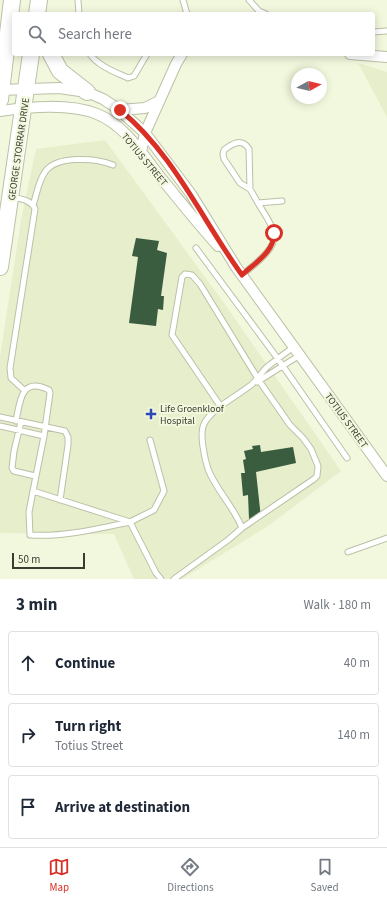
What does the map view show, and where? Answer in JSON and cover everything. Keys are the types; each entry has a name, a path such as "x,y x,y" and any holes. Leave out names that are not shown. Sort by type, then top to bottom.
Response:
{"main road":[{"path":"1,93 12,0"},
{"path":"37,12 39,0"},
{"path":"47,0 47,12"},
{"name":"GEORGE STORRAR DRIVE","path":"0,267 31,56"},
{"path":"52,56 60,71 87,92"}],"street":[{"path":"141,152 145,133 181,56"},
{"path":"362,56 386,60"},
{"name":"TOTIUS STREET","path":"1,93 26,88 59,88 87,92 103,99 120,110 145,133 191,194 239,271 387,476"},
{"path":"120,110 145,108 159,101"},
{"name":"TOTIUS STREET","path":"0,111 24,108 66,108 91,112 115,124 141,152 197,222 239,271"},
{"path":"124,133 145,133"}],"lane":[{"path":"78,0 79,12"},
{"path":"183,0 186,12"},
{"path":"249,0 261,12"},
{"path":"375,32 387,31"},
{"path":"91,56 100,64 130,78 134,76 146,56"},
{"path":"239,271 268,252 274,240 274,233 250,189 249,150 246,144 241,142 231,145 224,150 224,159 240,183 250,189"},
{"path":"25,391 12,380 10,368 35,209 33,205 40,181 44,172 50,166 61,162 86,160 103,162 112,165"},
{"path":"11,196 27,201 33,205"},
{"path":"258,203 282,201"},
{"path":"196,248 278,359 347,458"},
{"path":"174,579 242,528 314,479 318,471 318,466 311,449 303,438 290,425 259,379 198,281 192,275 186,274 182,277 172,335 220,407"},
{"path":"259,379 278,359 297,351"},
{"path":"242,528 237,517 228,505 208,470 204,454 202,431 204,424 220,407 259,379 283,367 297,351"},
{"path":"35,476 14,471 12,468 21,396 28,387 32,386 48,389 50,392 46,426 29,512 30,535 49,536 98,529 130,522 152,512 156,508 164,493 164,487 150,440"},
{"path":"0,417 65,431 68,437 68,445 60,500"},
{"path":"0,426 44,436"},
{"path":"33,491 130,522 156,573 161,579"},
{"path":"348,552 387,538"}],"shaded area":[{"path":"358,63 387,72 387,117"},
{"name":"Life Groenkloof Hospital","path":"105,140 224,303 341,471 268,526 182,579 134,579 114,534 0,533 0,357 21,220 36,149"}],"building":[{"path":"136,238 159,241 157,250 167,253 161,296 164,296 163,310 158,309 156,326 129,323 138,257 132,256"},
{"path":"260,445 261,452 293,447 296,463 256,472 261,518 249,519 248,495 243,496 241,473 245,473 243,460 246,459 244,451 253,449 252,446"}],"place":[{"name":"Life Groenkloof Hospital","path":"151,414"}],"route":[{"path":"120,110 145,133 173,169 191,194 242,275 268,252 274,240 274,233"}]}
